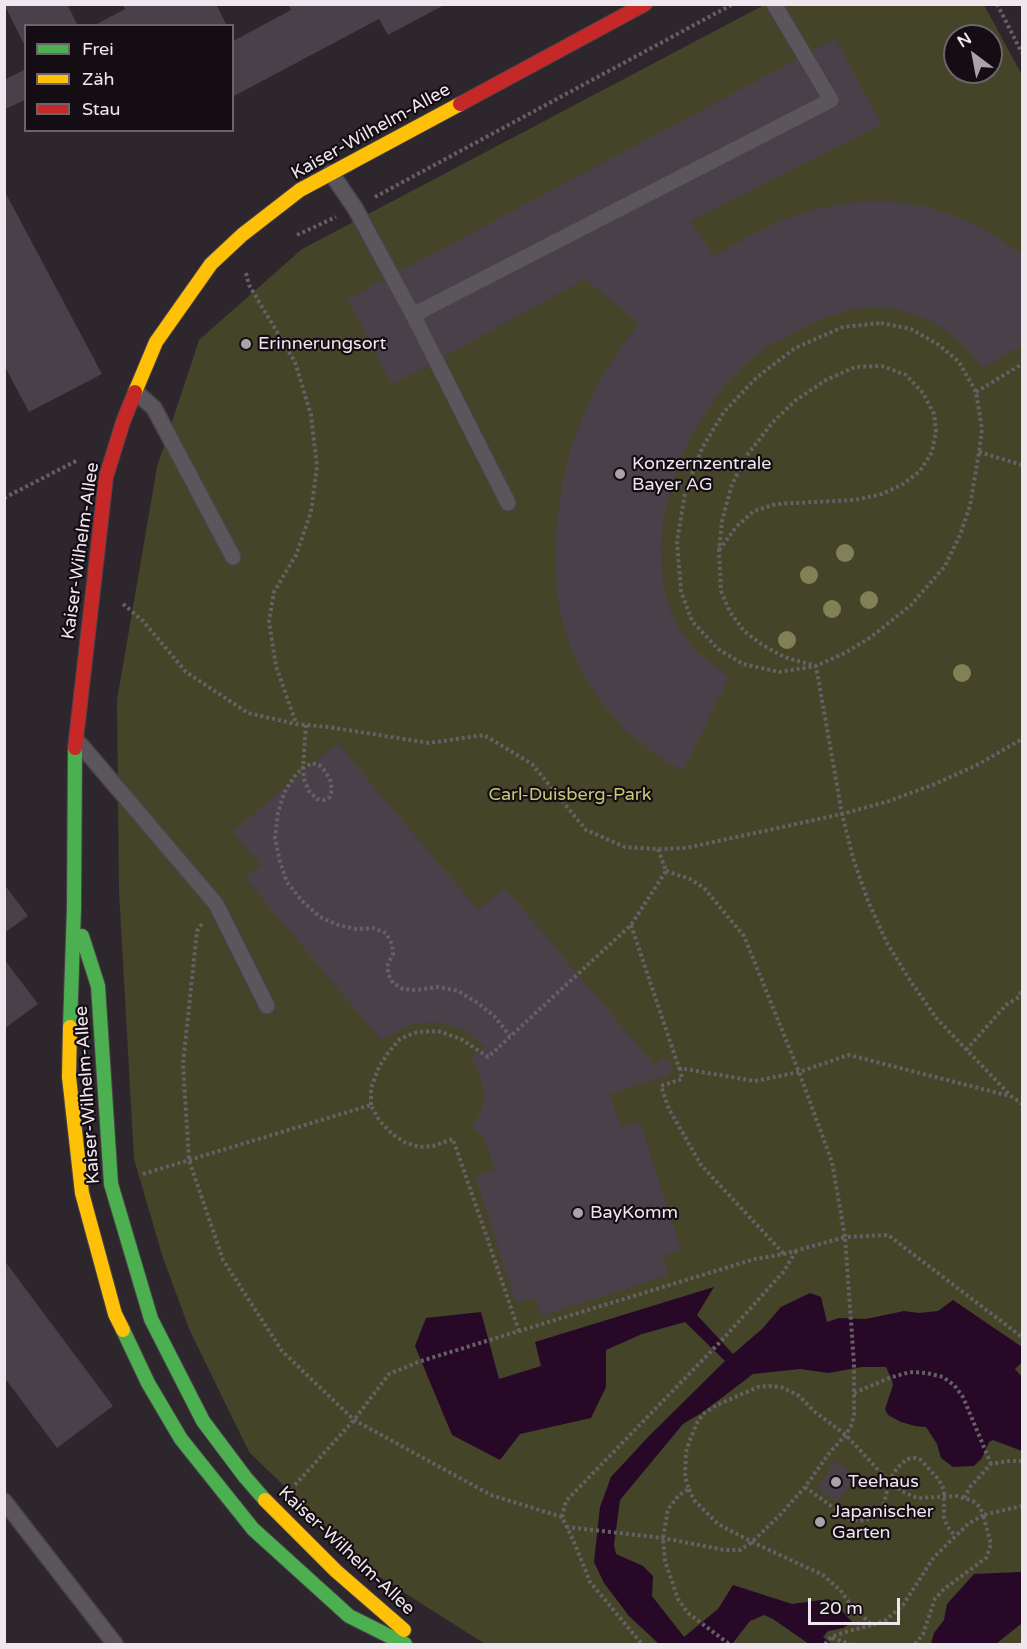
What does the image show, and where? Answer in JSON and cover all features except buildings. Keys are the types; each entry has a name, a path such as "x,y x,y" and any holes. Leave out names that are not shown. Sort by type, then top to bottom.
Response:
{"street":[{"name":"Kaiser-Wilhelm-Allee","path":"405,1644 349,1616 253,1529 181,1439 148,1383 115,1314 82,1193 69,1077 74,908 75,739 106,477 123,422 156,342 211,264 242,235 300,189 645,4"},
{"name":"Kaiser-Wilhelm-Allee","path":"74,908 98,986 111,1184 151,1319 203,1421 245,1477 273,1509 336,1571 420,1644"}],"lane":[{"path":"413,315 831,100 774,4"},
{"path":"331,173 355,208 413,315 508,503"},
{"path":"136,392 154,408 233,557"},
{"path":"75,739 216,904 267,1006"},
{"path":"4,1501 114,1644"}],"path":[{"path":"294,237 355,208 733,4"},
{"path":"997,4 1023,53"},
{"path":"245,268 249,285 295,362 310,415 316,467 311,512 296,555 274,592 269,621 276,666 296,724"},
{"path":"881,323 911,328 939,345 959,362 976,392 982,429 970,506 960,535 945,566 911,605 871,638 816,666 778,672 743,664 718,649 692,621 681,591 677,542 685,494 702,448 724,412 756,378 795,348 843,327 881,323"},
{"path":"976,392 1023,364"},
{"path":"719,550 737,526 754,511 776,504 855,500 882,494 903,484 920,471 932,452 936,432 934,414 923,393 906,375 882,366 855,367 826,380 796,400 772,423 748,454 732,484 722,521 719,550 722,591 730,612 744,631 761,644 784,657 816,666"},
{"path":"4,498 118,439"},
{"path":"979,452 1023,465"},
{"path":"121,602 143,621 186,672 248,713 296,724 429,743 484,735 532,764 586,830 625,847 686,848 842,814 889,801 935,784 979,764 1023,739"},
{"path":"816,666 842,814 853,858 868,901 887,943 910,982 931,1010 1011,1096 1023,1104"},
{"path":"306,725 303,768 304,779 309,791 317,799 325,800 330,797 332,790 325,771 319,765 312,763 303,768 296,774 284,793 278,813 275,838 287,882 302,901 320,917 338,926 356,929 373,928 386,933 392,944 393,954 388,964 388,974 393,983 403,989 438,987 458,992 478,1003 494,1016 510,1036"},
{"path":"658,849 666,871"},
{"path":"519,1331 453,1139 433,1146 418,1147 406,1143 392,1134 379,1120 371,1105 370,1088 388,1053 400,1040 417,1032 438,1031 461,1039 488,1056 631,925 666,871"},
{"path":"567,1527 663,1538 725,1550 740,1550 782,1514 846,1435 854,1414 846,1237 831,1162 799,1072 744,936 704,888 690,879 666,871"},
{"path":"216,904 197,931 183,1064 189,1160 223,1260 282,1351 354,1420 491,1495 562,1517"},
{"path":"631,925 680,1068 682,1079 661,1086 669,1109 701,1165 784,1254"},
{"path":"966,1050 1006,1005 1019,997 1023,989"},
{"path":"680,1068 755,1081 799,1072 849,1055 1011,1096"},
{"path":"111,1184 371,1105"},
{"path":"273,1509 354,1420 389,1374 418,1362 755,1259 797,1251 846,1237 888,1235 1023,1337"},
{"path":"642,1644 590,1582 562,1517 566,1501 723,1339 784,1271 797,1251"},
{"path":"854,1393 910,1372 943,1377 954,1385 963,1397 991,1464"},
{"path":"872,1625 823,1575 718,1524 694,1500 685,1477 686,1452 697,1423 703,1414 717,1405 758,1388 782,1387 798,1395 815,1412 846,1435 901,1491 917,1498 957,1496 972,1501 980,1508 991,1544 986,1558 944,1589 935,1599 922,1634 915,1644"},
{"path":"805,1486 849,1519 859,1521 873,1518 883,1509 890,1481 897,1468 907,1459 915,1458 921,1460 939,1480 944,1490 944,1517 947,1526 955,1536"},
{"path":"964,1498 970,1487 991,1464 1023,1461"},
{"path":"689,1489 679,1495 668,1509 663,1538 665,1561 678,1599 688,1613 729,1644"},
{"path":"825,1644 831,1637 842,1632 886,1620 903,1605 934,1557 968,1524 983,1515 1023,1506"},
{"path":"831,1637 850,1644"}],"green space":[{"name":"Carl-Duisberg-Park","path":"764,5 984,5 994,24 943,24 943,84 1003,84 1003,40 1022,75 1022,1644 485,1644 375,1574 249,1452 190,1331 163,1258 134,1159 119,891 117,700 157,467 199,340 302,249"}],"shaded area":[{"path":"714,1287 697,1315 733,1354 762,1329 781,1307 810,1293 821,1297 827,1322 839,1318 866,1319 904,1311 919,1313 938,1311 953,1300 1022,1347 1022,1362 1015,1369 1022,1377 1022,1451 993,1440 989,1442 982,1458 974,1466 953,1467 941,1458 937,1444 926,1427 901,1422 888,1415 885,1409 893,1385 886,1367 861,1367 829,1373 800,1369 753,1374 703,1412 683,1424 620,1500 614,1545 616,1554 643,1566 653,1576 652,1596 684,1637 718,1609 733,1585 792,1604 829,1599 852,1622 843,1628 828,1631 823,1637 832,1644 809,1644 764,1615 750,1621 732,1644 659,1644 629,1616 604,1583 594,1562 600,1507 611,1477 725,1361 685,1322 642,1334 606,1350 606,1387 591,1418 520,1434 500,1460 452,1435 415,1346 426,1318 481,1312 499,1379 541,1366 535,1342"},
{"path":"1022,1570 1022,1623 996,1644 931,1644 934,1633 944,1620 947,1604 974,1574 1020,1572"}],"traffic: fast":[{"path":"70,1027 74,908 75,748"},
{"path":"82,936 98,986 111,1184 151,1319 203,1421 265,1500"},
{"path":"123,1330 148,1383 181,1439 253,1529 349,1616 405,1644"}],"traffic: slow":[{"path":"135,392 156,342 211,264 242,235 300,190 460,104"},
{"path":"70,1027 69,1077 82,1193 115,1314 123,1330"},
{"path":"265,1500 336,1571 404,1630"}],"traffic: jam":[{"path":"460,104 645,4"},
{"path":"75,748 106,477 135,392"}],"place":[{"name":"Erinnerungsort","path":"246,344"},
{"name":"Konzernzentrale Bayer AG","path":"620,474"},
{"name":"BayKomm","path":"578,1213"},
{"name":"Teehaus","path":"836,1482"},
{"name":"Japanischer Garten","path":"820,1522"}]}
